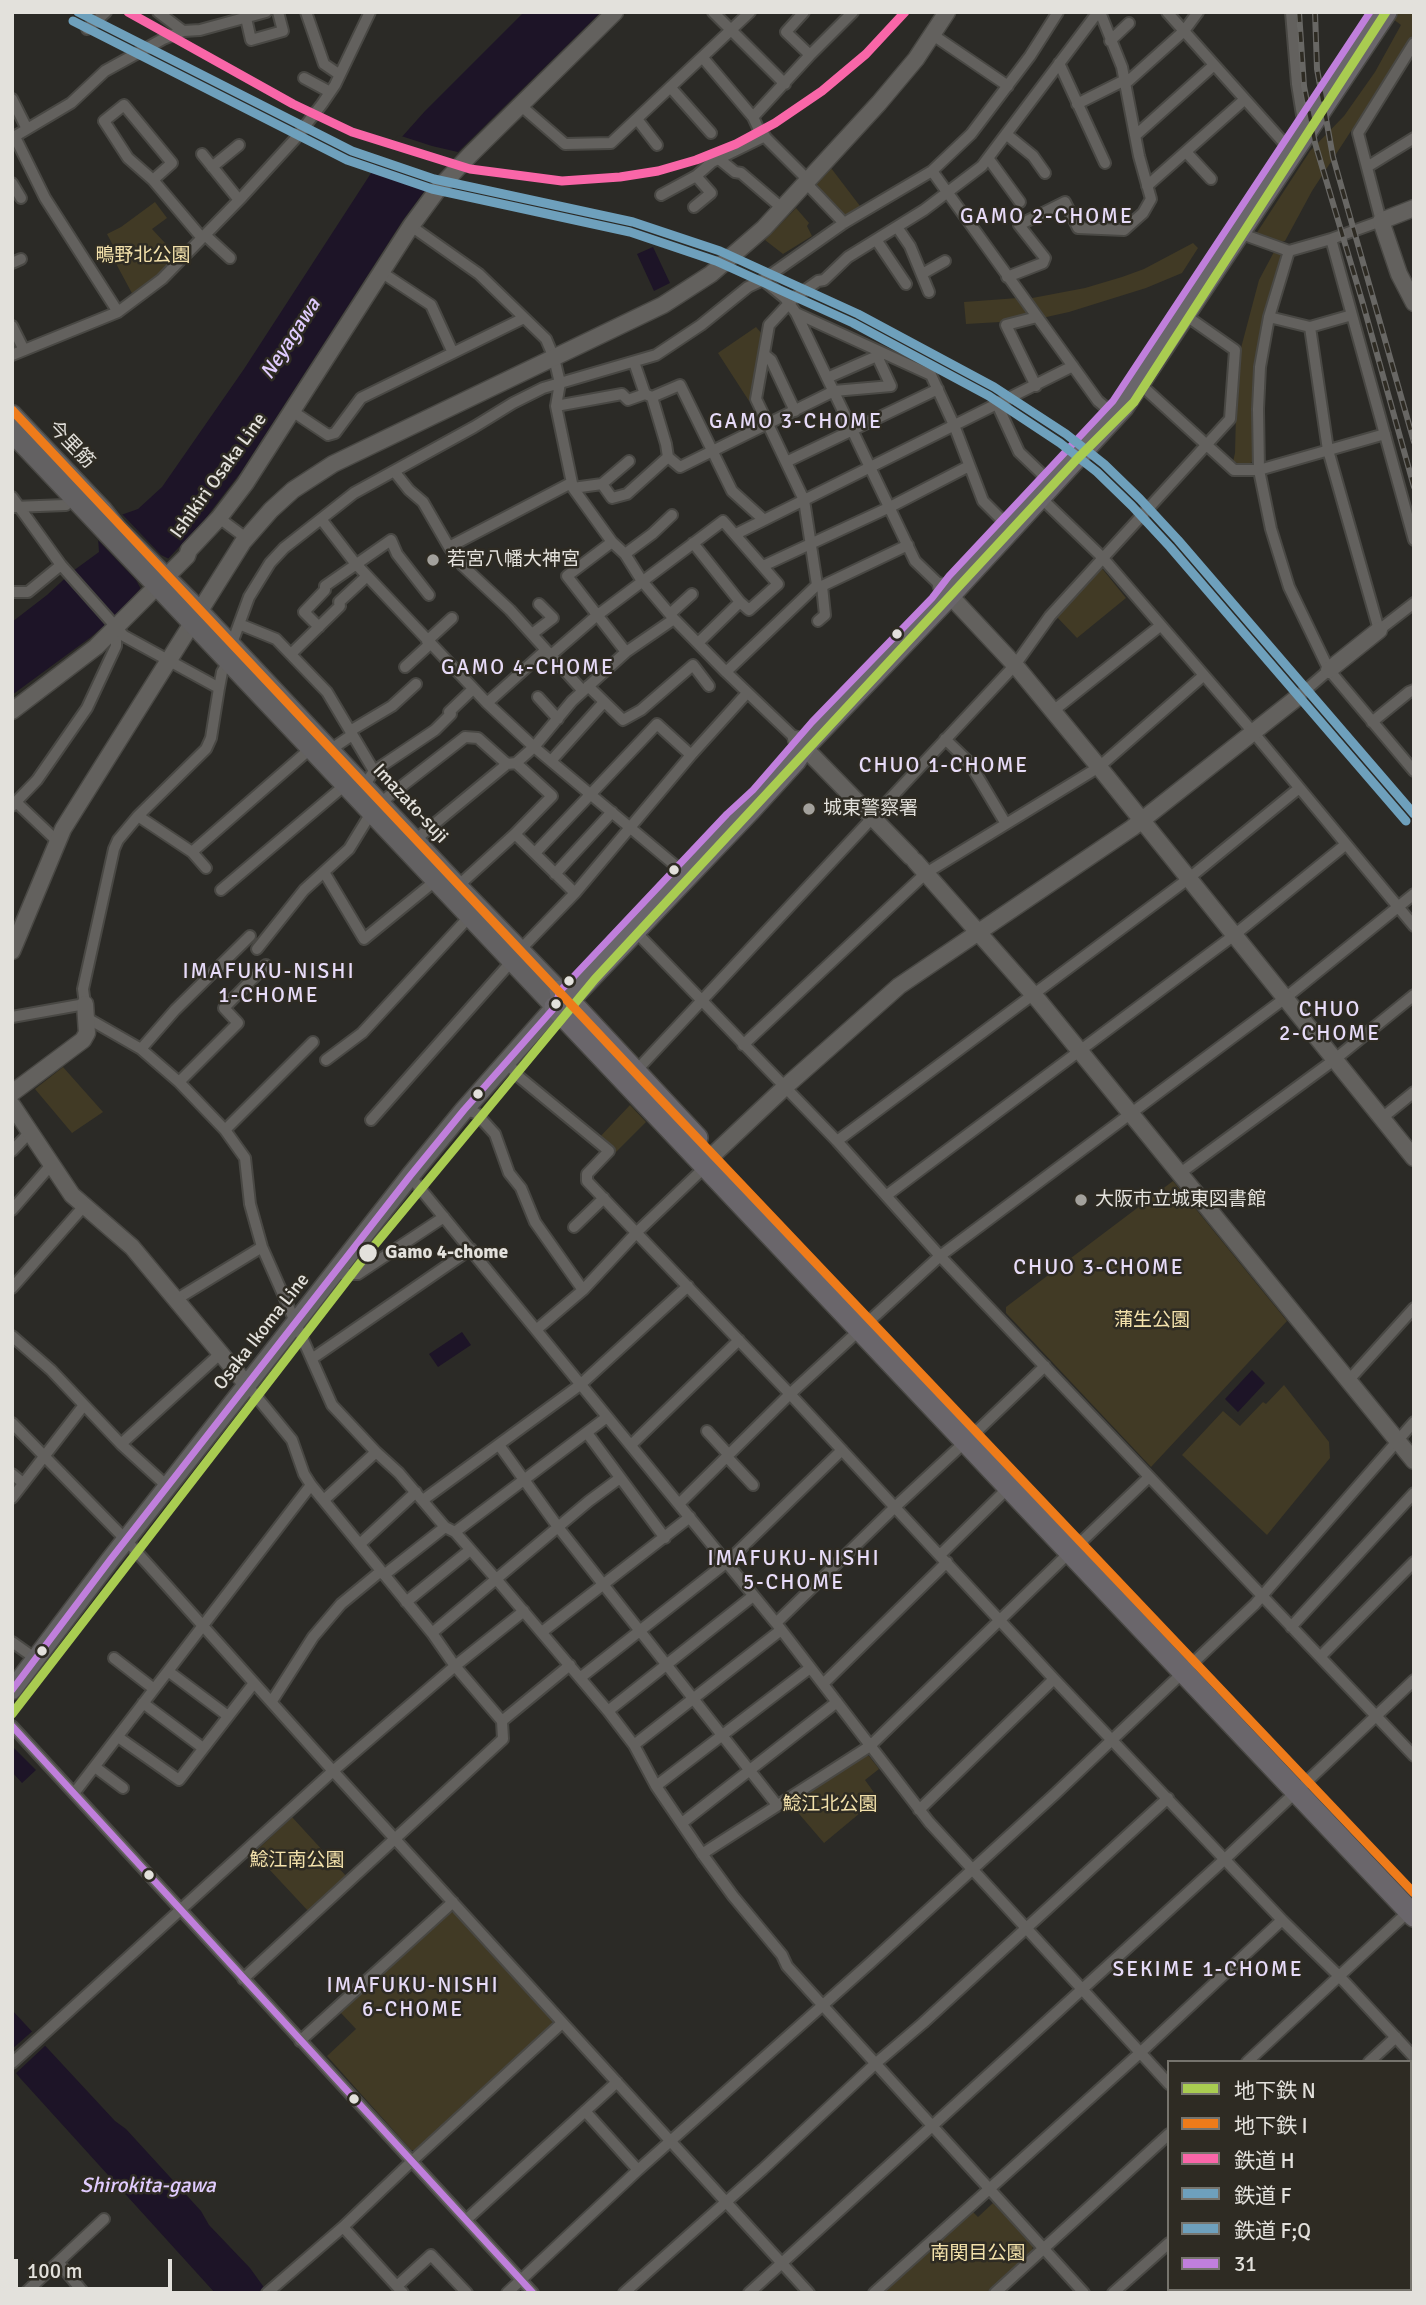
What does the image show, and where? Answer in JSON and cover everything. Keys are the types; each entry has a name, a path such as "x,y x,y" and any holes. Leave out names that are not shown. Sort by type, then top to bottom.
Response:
{"highway":[{"path":"561,999 677,867 761,780 801,743 945,591 1040,498 1111,412 1122,388 1370,12"},
{"path":"945,591 949,576 1043,475 1140,384 1385,12"},
{"path":"561,999 634,930 751,809 795,761 801,743"},
{"path":"561,999 636,1071 709,1161"},
{"path":"561,999 709,1161 1413,1907"},
{"path":"970,1437 1009,1487 1075,1548"}],"main road":[{"name":"今里筋","path":"12,414 94,511"},
{"name":"今里筋","path":"12,433 94,511"},
{"name":"Imazato-suji","path":"94,511 229,654 310,749 345,785 415,841 458,886 516,956"},
{"name":"Imazato-suji","path":"229,654 330,750 369,778 376,808 435,881 469,917 516,956 561,999"},
{"name":"Osaka Ikoma Line","path":"12,1690 410,1176 561,999"}],"street":[{"path":"87,29 106,12"},
{"path":"158,12 183,31"},
{"path":"118,312 45,198 13,138 71,103 105,71 146,48 183,31 200,30 266,12"},
{"path":"246,18 251,40 282,30 278,12"},
{"path":"306,12 325,65 340,75"},
{"path":"12,355 118,312 157,284 295,139 330,92 370,12"},
{"name":"Ishikiri Osaka Line","path":"12,711 72,668 158,579 187,556 189,550 219,518 245,484 411,226 439,188 615,12"},
{"path":"713,12 785,84"},
{"path":"520,105 565,144 611,143 750,12"},
{"path":"804,12 786,32 810,55"},
{"path":"12,951 57,841 246,538 278,503 326,468 663,305 694,286 749,243 807,182 892,88 933,35 947,12"},
{"path":"12,1093 83,1040 87,1033 83,989 114,849 138,816 206,749 211,738 222,671 249,597 270,563 284,548 354,493 513,403 560,383 656,355 701,325 748,287 763,280 844,223 932,171 971,134 1008,86 1058,12"},
{"path":"1007,276 1043,263 1045,258 1019,225 1065,202 1078,228 1124,230 1136,221 1151,199 1139,156 1122,67 1099,12"},
{"path":"818,621 825,615 803,500 756,400 769,325 792,309 794,298 824,279 848,257 924,210 982,166 1099,12"},
{"path":"1167,12 1284,143"},
{"path":"1077,104 1125,82 1184,31 1198,12"},
{"path":"1291,12 1302,115"},
{"path":"754,117 851,13"},
{"path":"1110,41 1129,23"},
{"path":"933,35 1008,86"},
{"path":"1414,43 1358,133 1381,221 1399,274 1414,303"},
{"path":"703,58 754,117 760,132 844,223"},
{"path":"1059,63 1105,163"},
{"path":"1136,135 1214,65"},
{"path":"304,78 330,92"},
{"path":"671,88 711,133"},
{"path":"1147,187 1244,100"},
{"path":"153,180 172,163 124,105 104,121 128,158 153,180 204,236 230,258"},
{"path":"14,106 27,129"},
{"path":"637,119 657,145"},
{"path":"1006,134 1033,156 1045,173"},
{"path":"661,195 696,176 712,162 765,136"},
{"path":"1367,167 1414,138"},
{"path":"212,167 239,145"},
{"path":"1186,152 1211,179"},
{"path":"202,154 239,200"},
{"path":"988,158 1020,202"},
{"path":"719,159 741,173 776,203"},
{"path":"932,171 1098,401 1111,412"},
{"path":"694,207 711,193 696,176"},
{"path":"12,183 21,198"},
{"path":"1239,233 1289,251 1331,239 1414,208"},
{"path":"411,226 479,274 546,339 560,383 556,406 572,485 612,542 625,554 672,617 726,673 801,743 980,933 1414,1461"},
{"path":"897,227 909,246 929,292"},
{"path":"1331,239 1414,540"},
{"path":"877,241 906,284"},
{"path":"1289,251 1269,317 1260,368 1259,470 1271,529 1289,587 1329,670 1414,771"},
{"path":"922,274 945,261"},
{"path":"381,272 431,305 453,352"},
{"path":"763,280 785,298 792,309 915,561 1015,665 1414,1157"},
{"path":"792,309 878,354 931,375 954,425 983,501 1002,520"},
{"path":"636,1071 1015,665 1050,616 1230,419 1235,350 1185,315"},
{"path":"1269,317 1310,327 1352,315"},
{"path":"1037,317 1006,325 1037,386"},
{"path":"292,411 328,435 335,433 361,398 524,318"},
{"path":"12,327 24,350"},
{"path":"1310,327 1328,450 1379,630"},
{"path":"634,362 666,444 668,457 680,467 834,391 891,386 878,354"},
{"path":"827,378 878,354"},
{"path":"765,355 771,360 795,411"},
{"path":"736,534 1073,366"},
{"path":"556,406 622,394 628,400 680,384 732,491 764,520"},
{"path":"1140,384 1234,470 1259,470 1385,434"},
{"path":"786,462 938,389"},
{"path":"997,404 1020,452 1043,475"},
{"path":"602,484 612,498 627,494 668,457"},
{"path":"449,547 572,485 602,484 629,461"},
{"path":"764,566 890,507 969,466"},
{"path":"394,471 423,502 463,566 585,689 623,720 642,709 693,665 709,686"},
{"path":"1040,498 1102,557 1253,732 1414,926"},
{"path":"14,503 66,505"},
{"path":"14,503 65,569 124,636 219,688"},
{"path":"625,554 672,515"},
{"path":"219,518 246,538"},
{"path":"321,519 355,563 487,703 534,747 677,867"},
{"path":"487,703 642,580 723,521 778,584 749,610 693,543"},
{"path":"319,627 304,612 326,590 325,586 391,540 397,554 429,595"},
{"path":"612,542 567,576 626,652"},
{"path":"726,673 819,585 908,545"},
{"path":"12,592 28,592 65,569"},
{"path":"291,654 367,576"},
{"path":"415,841 534,747 585,689 626,652 672,617 692,594"},
{"path":"698,643 740,602"},
{"path":"536,1330 583,1290 785,1087 899,986 1141,821 1414,603"},
{"path":"532,634 553,618 539,604"},
{"path":"405,667 452,618"},
{"path":"239,624 276,639 327,692 351,733 369,778 435,730 473,689"},
{"path":"57,841 14,804 37,780 87,708 116,646 113,625"},
{"path":"1053,712 1160,626"},
{"path":"743,1045 917,864 1006,824 1100,767 1203,677"},
{"path":"330,750 392,706 415,684"},
{"path":"1372,722 1414,690"},
{"path":"371,1120 575,893 747,692"},
{"path":"538,697 558,719"},
{"path":"551,761 604,702"},
{"path":"642,709 691,755"},
{"path":"535,853 657,724"},
{"path":"257,949 304,890 349,849 376,808 465,737 478,738 552,796 458,886"},
{"path":"945,739 969,762 1006,824"},
{"path":"192,852 310,749"},
{"path":"221,890 345,785"},
{"path":"836,1141 1188,879 1298,789"},
{"path":"555,874 612,812"},
{"path":"138,816 192,852 206,869"},
{"path":"515,834 575,893"},
{"path":"887,1195 1233,936 1345,845"},
{"path":"324,872 364,939 435,881"},
{"path":"679,1504 790,1394 940,1256 1284,999 1414,894"},
{"path":"326,1060 362,1033 469,917"},
{"path":"634,930 1414,1756"},
{"path":"141,1049 175,1010 250,936"},
{"path":"179,1082 238,1023 224,1007 266,965"},
{"path":"1179,1174 1334,1060 1414,995"},
{"path":"13,1021 86,1011 141,1049 179,1082 225,1130 244,1158 250,1204 261,1247 295,1324 313,1357 332,1405 399,1472 498,1580 608,1711 634,1745 656,1786 702,1854 788,1966 1084,2293"},
{"path":"225,1130 313,1042"},
{"path":"507,1061 519,1076 609,1151 587,1174 587,1181 790,1394 1054,1679 1414,2057"},
{"path":"1382,1118 1414,1092"},
{"path":"12,1105 72,1195 132,1247 222,1352 292,1440 304,1474 311,1485 502,1721 503,1739 243,1979"},
{"path":"464,1110 475,1113 495,1134 509,1173 521,1188 535,1222 583,1290"},
{"path":"12,1151 30,1132"},
{"path":"12,1210 51,1165"},
{"path":"410,1176 727,1563 919,1810 1167,2082"},
{"path":"574,1227 604,1198"},
{"path":"12,1288 84,1206"},
{"path":"335,1274 358,1274 444,1217"},
{"path":"177,1299 261,1247"},
{"path":"313,1357 471,1249"},
{"path":"360,1544 420,1496 499,1445 580,1385 688,1286"},
{"path":"1348,1381 1414,1308"},
{"path":"12,1336 51,1370 121,1444 169,1487"},
{"path":"631,1445 739,1340"},
{"path":"121,1444 222,1352"},
{"path":"634,1745 778,1627 895,1507 1045,1366"},
{"path":"12,1498 84,1405"},
{"path":"272,1701 313,1637 341,1604 383,1573 524,1480 607,1417"},
{"path":"507,2293 638,2170 869,1964 1263,1597 1414,1422"},
{"path":"12,1423 126,1540 809,2293"},
{"path":"707,1431 753,1485"},
{"path":"587,1433 665,1538"},
{"path":"499,1445 558,1527 777,1805"},
{"path":"580,1678 727,1563 842,1450"},
{"path":"324,1500 376,1451"},
{"path":"12,1474 23,1483"},
{"path":"702,1854 870,1746 1149,1477"},
{"path":"432,1633 620,1478"},
{"path":"75,1792 311,1485"},
{"path":"822,1684 944,1559 1009,1487"},
{"path":"1291,1626 1414,1493"},
{"path":"542,1632 690,1517"},
{"path":"406,1602 470,1550"},
{"path":"1320,1657 1414,1562"},
{"path":"608,1711 753,1596"},
{"path":"12,2063 333,1771 455,1666 524,1611"},
{"path":"12,1642 36,1659"},
{"path":"114,1658 154,1689"},
{"path":"502,1721 570,1665"},
{"path":"656,1786 810,1668"},
{"path":"168,1671 228,1716"},
{"path":"919,1810 1054,1679"},
{"path":"749,2293 1082,1990 1414,1680"},
{"path":"118,1737 179,1780 254,1683"},
{"path":"682,1823 837,1702"},
{"path":"143,1703 203,1748"},
{"path":"12,1726 533,2293"},
{"path":"95,1767 123,1788"},
{"path":"624,2293 1168,1798"},
{"path":"300,2041 453,1902"},
{"path":"1249,2060 1413,1907"},
{"path":"874,2293 1141,2052 1282,1920"},
{"path":"270,2290 343,2227 562,2023"},
{"path":"1371,2060 1396,2037"},
{"path":"467,2219 617,2082"},
{"path":"585,2111 638,2170"},
{"path":"995,2293 1167,2136"},
{"path":"25,2293 104,2219"},
{"path":"343,2227 400,2289 431,2255 467,2293"},
{"path":"1113,2293 1167,2245"},
{"path":"58,2262 84,2293"}],"green space":[{"path":"1398,12 1414,12 1414,33 1372,102 1312,191 1285,241 1256,234 1310,151 1344,116 1375,72 1401,25 1393,19"},
{"path":"831,168 860,206 842,218 814,187"},
{"name":"鴫野北公園","path":"155,202 167,218 152,229 178,257 134,297 113,258 118,255 107,234"},
{"path":"796,208 809,223 807,226 812,236 783,254 765,240"},
{"path":"1193,243 1198,248 1182,273 1146,288 1042,318 1027,299 1085,288 1122,277 1144,269"},
{"path":"1275,250 1285,255 1261,338 1255,460 1242,464 1233,462 1237,375 1241,348 1259,280"},
{"path":"1018,298 1030,311 1029,315 1000,322 966,324 964,302"},
{"path":"756,327 763,335 749,401 718,353"},
{"path":"1100,566 1126,598 1077,638 1055,615"},
{"path":"63,1067 103,1112 72,1133 35,1089"},
{"path":"630,1105 646,1122 616,1152 598,1139"},
{"name":"蒲生公園","path":"1173,1181 1287,1321 1151,1467 1006,1313 1006,1307"},
{"path":"1284,1385 1329,1442 1330,1458 1267,1535 1182,1455 1223,1411 1240,1426"},
{"name":"鯰江北公園","path":"864,1755 869,1756 879,1769 865,1780 878,1798 824,1843 788,1801"},
{"name":"鯰江南公園","path":"292,1817 347,1877 309,1912 254,1853"},
{"path":"447,1912 458,1913 552,2017 552,2026 416,2150 411,2150 327,2056 356,2029 340,2012"},
{"path":"1414,2134 1412,2228 1412,2136"},
{"name":"南関目公園","path":"993,2203 1033,2245 1032,2252 986,2293 884,2293 972,2211 978,2217"}],"water":[{"name":"Neyagawa","path":"524,12 601,12 457,153 432,181 403,220 241,472 205,519 115,616 12,695 12,622 99,552 98,537 121,515 138,509 162,487 244,369 375,167 425,111"},
{"path":"653,247 670,283 654,291 637,254"},
{"path":"462,1332 471,1345 438,1367 429,1354"},
{"path":"1252,1370 1265,1383 1238,1412 1225,1399"},
{"path":"12,1746 36,1770 22,1783 12,1772"},
{"name":"Shirokita-gawa","path":"12,2010 201,2211 209,2225 250,2268 268,2293 215,2293 20,2078 12,2068"}],"pier":[{"path":"398,135 462,153 433,185 373,164"},
{"path":"120,512 161,555 169,559 141,589 136,580 94,536"},
{"path":"35,2029 48,2043 14,2075 12,2049"}],"railway":[{"path":"1299,12 1304,86 1315,143 1414,487"},
{"path":"1315,12 1317,69 1333,157 1414,442"}],"metro line":[{"name":"N","path":"12,1714 368,1253 595,979 1077,459 1134,402 1386,12"},
{"name":"I","path":"12,410 643,1081 1414,1893"}],"rail line":[{"name":"F","path":"78,12 352,151 434,179 633,222 720,251 858,314 994,387 1066,434 1104,464 1140,499 1414,814"},
{"name":"H","path":"128,12 293,104 352,132 470,169 562,181 658,171 736,144 775,123 822,91 866,54 905,12"},
{"name":"F;Q","path":"73,21 347,160 432,189 630,232 716,261 853,323 989,396 1060,443 1097,472 1132,506 1406,821"}],"transit line":[{"name":"31","path":"12,1690 110,1560 410,1176 555,1007 560,991 727,814 753,790 812,722 932,598 949,576 1113,401 1370,12"},
{"name":"31","path":"12,1726 533,2293"}],"place":[{"name":"若宮八幡大神宮","path":"433,560"},
{"name":"城東警察署","path":"809,809"},
{"name":"大阪市立城東図書館","path":"1081,1200"},
{"name":"Gamo 4-chome","path":"368,1253"}],"district":[{"name":"GAMO 2-CHOME","path":"1047,217"},
{"name":"GAMO 3-CHOME","path":"796,422"},
{"name":"GAMO 4-CHOME","path":"528,668"},
{"name":"CHUO 1-CHOME","path":"944,766"},
{"name":"IMAFUKU-NISHI 1-CHOME","path":"269,984"},
{"name":"CHUO 2-CHOME","path":"1330,1022"},
{"name":"CHUO 3-CHOME","path":"1099,1268"},
{"name":"IMAFUKU-NISHI 5-CHOME","path":"794,1571"},
{"name":"SEKIME 1-CHOME","path":"1208,1970"},
{"name":"IMAFUKU-NISHI 6-CHOME","path":"413,1998"}]}
